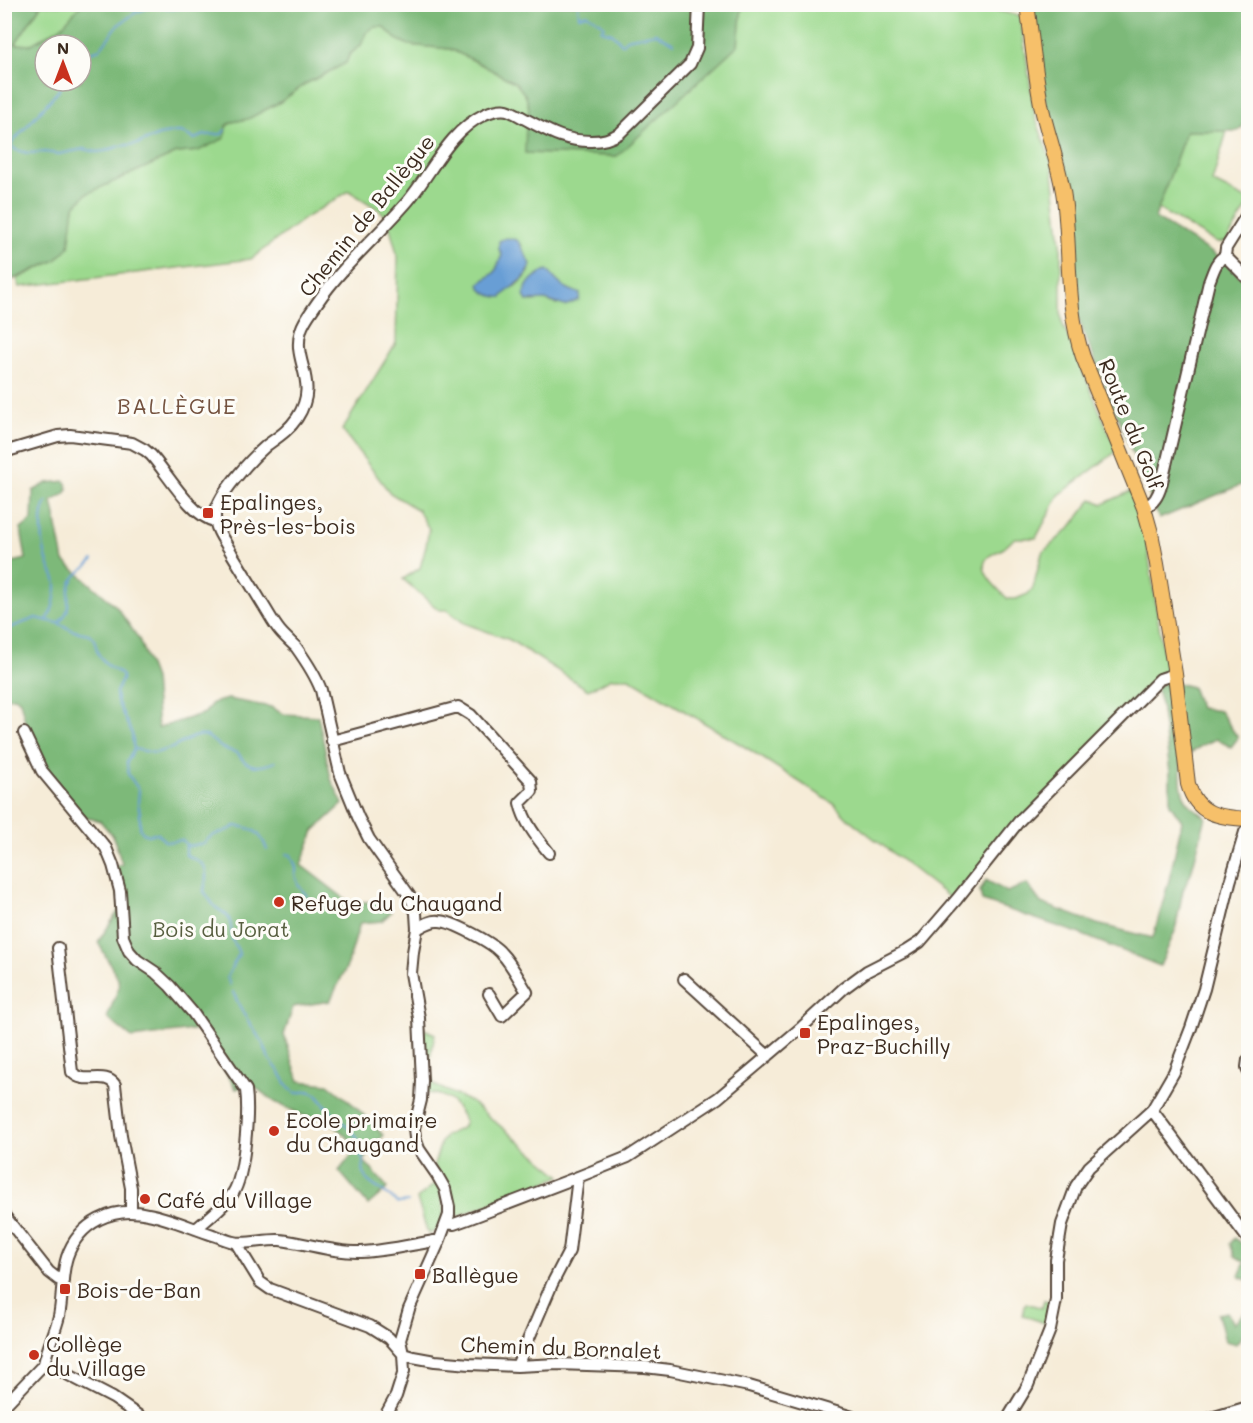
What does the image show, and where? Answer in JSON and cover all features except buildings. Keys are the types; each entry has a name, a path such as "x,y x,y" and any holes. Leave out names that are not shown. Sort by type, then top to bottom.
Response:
{"main road":[{"name":"Route du Golf","path":"1024,6 1042,106 1064,196 1070,302 1075,331 1083,357 1144,508 1155,550 1188,784 1198,805 1208,812 1246,824"}],"street":[{"name":"Chemin de Ballègue","path":"215,521 216,508 230,484 265,447 286,431 301,410 307,393 307,384 299,339 306,319 337,277 407,202 456,135 481,116 502,109 571,141 612,139 690,64 697,48 699,4"},
{"path":"1225,256 1226,248 1248,213"},
{"path":"1144,508 1158,496 1209,282 1218,261 1225,256"},
{"path":"1225,256 1248,279"},
{"path":"4,452 63,435 79,435 132,443 151,455 192,507 208,519 215,521 245,577 279,630 309,665 321,690 340,774 358,817 369,839 411,898 416,913 417,929 411,973 419,1018 422,1081 421,1100 414,1128 415,1138 419,1149 445,1189 449,1215 409,1309 400,1340 404,1371 396,1396 384,1419"},
{"path":"446,1223 454,1224 628,1157 718,1098 844,988 867,971 920,942 1020,820 1160,680 1174,674"},
{"path":"332,741 458,707 471,716 531,781 532,791 520,803 522,812 549,853"},
{"path":"24,733 42,771 106,848 120,891 123,937 129,951 170,986 193,1012 246,1090 248,1103 245,1147 238,1183 228,1199 196,1230"},
{"path":"1008,1419 1028,1385 1050,1330 1056,1300 1056,1260 1062,1224 1076,1186 1089,1167 1152,1110 1174,1072 1204,989 1246,824"},
{"path":"417,929 436,920 446,922 489,942 502,953 527,992 502,1016 489,994"},
{"path":"58,948 72,1071 76,1077 107,1078 115,1084 121,1136 131,1188 131,1211"},
{"path":"684,979 768,1056"},
{"path":"1248,1060 1248,1071"},
{"path":"1152,1110 1248,1239"},
{"path":"517,1366 552,1284 569,1251 578,1177"},
{"path":"4,1406 44,1364 59,1316 63,1281 71,1248 90,1224 116,1212 131,1211 155,1216 236,1243 279,1240 342,1251 362,1252 439,1242"},
{"path":"4,1215 48,1272 63,1281"},
{"path":"236,1243 260,1282 270,1289 370,1326 389,1338 403,1354"},
{"name":"Chemin du Bornalet","path":"403,1354 435,1361 517,1366 558,1364 645,1366 749,1386 856,1419"},
{"path":"44,1364 112,1398 142,1419"},
{"path":"1211,1419 1248,1407"}],"green space":[{"path":"969,4 1020,16 1035,116 1052,164 1061,243 1062,323 1117,451 1059,495 1036,538 1015,538 987,558 984,563 985,569 990,580 1008,599 1016,599 1028,594 1033,588 1042,553 1070,528 1092,499 1103,504 1131,491 1144,525 1166,673 953,900 846,817 834,804 750,750 629,678 612,678 588,690 510,640 464,623 447,610 439,610 403,579 420,568 429,529 418,510 390,493 342,430 396,343 398,257 387,217 378,209 349,191 305,218 251,259 20,287 17,279 56,260 71,224 74,207 86,194 177,153 198,151 232,122 249,118 280,102 307,83 346,63 349,55 361,45 365,33 374,27 384,27 396,39 409,45 450,49 516,83 526,96 529,108 526,122 526,153 616,156 738,45 742,5","holes":["521,244 531,264 524,279 516,286 509,288 502,297 484,292 482,281 495,272 502,255 499,249","551,273 560,284 580,294 556,304 545,300 527,301"]},
{"path":"5,5 41,5 15,44 33,43 33,93 93,93 93,33 51,33 61,27 81,5 742,5 738,45 617,156 525,153 529,108 526,96 516,83 450,49 409,45 396,39 384,27 374,27 366,33 361,45 349,55 346,63 307,83 280,102 248,119 232,122 226,126 225,138 198,151 177,153 86,194 74,207 69,247 56,260 5,283"},
{"path":"41,5 81,5 62,27 51,33 33,33 33,43 30,45 15,44"},
{"path":"1030,5 1248,5 1248,121 1238,131 1186,131 1155,218 1222,259 1248,284 1248,308 1242,342 1248,362 1248,482 1159,519 1076,313 1074,242 1064,164 1047,113"},
{"path":"1186,131 1227,131 1212,182 1248,200 1248,206 1226,242 1217,243 1158,209"},
{"name":"Bois du Jorat","path":"65,481 68,489 65,494 52,501 64,561 116,606 139,639 154,679 158,728 205,713 212,703 228,699 271,707 283,714 318,716 331,779 343,804 314,831 301,865 349,902 377,902 391,912 382,921 360,923 348,964 330,1001 293,1007 284,1035 299,1081 328,1084 355,1106 383,1135 364,1161 388,1188 368,1205 339,1171 358,1147 326,1118 304,1116 275,1102 251,1084 236,1089 200,1029 132,1038 107,1018 119,987 118,979 98,942 121,907 112,869 122,864 113,836 100,821 84,817 46,770 28,733 20,701 15,697 5,698 4,564 26,559 21,529 32,520 33,491 47,483"},
{"path":"1168,681 1192,687 1200,708 1220,711 1238,738 1231,747 1216,739 1181,759 1183,793 1190,805 1206,817 1191,873 1183,890 1175,931 1160,966 1078,933 982,901 980,891 986,880 1007,892 1027,884 1041,903 1097,924 1153,938 1182,821 1170,804 1170,772 1161,704 1156,687"},
{"path":"424,1029 435,1034 429,1063 434,1085 471,1102 561,1176 459,1216 454,1213 434,1165 441,1142 446,1135 462,1128 465,1121 458,1109 446,1097 426,1093"},
{"path":"438,1181 443,1204 443,1219 435,1230 428,1234 417,1199"},
{"path":"1235,1238 1248,1249 1248,1281 1239,1276 1245,1262 1235,1256 1230,1244"},
{"path":"1044,1300 1053,1302 1050,1325 1022,1315 1026,1303 1042,1308"},
{"path":"1248,1309 1248,1330 1236,1344 1225,1341 1218,1314 1227,1312 1234,1323"}],"water":[{"path":"506,238 517,240 531,264 523,279 502,297 495,297 485,292 479,284 495,272 502,255 499,241"},
{"path":"547,270 567,289 580,294 579,300 565,306 545,300 527,301 524,296 529,283"}],"waterway":[{"path":"93,51 100,49 118,25 135,13 152,6 172,9 204,4"},
{"path":"578,4 579,16 587,14 600,22 604,26 601,30 612,33 622,44 626,39 656,33 674,43"},
{"path":"4,146 10,145 56,93"},
{"path":"10,145 16,150 28,153 59,154 84,149 97,152 137,144 159,135 176,132 181,132 194,139 205,135 222,134 225,130"},
{"path":"47,502 42,521 42,537 56,589 53,606 47,620"},
{"path":"59,622 68,608 72,582 93,560"},
{"path":"4,630 36,618 89,634 94,639 98,654 108,666 122,676 116,692 117,701 132,734 134,749 127,762 128,774 139,790 140,829 149,835 158,833 166,842 182,840 186,844 186,855 200,862 205,868 204,892 214,906 228,917 233,941 239,954 227,977 230,985"},
{"path":"134,749 155,753 202,735 207,736 222,748 238,753 245,762 254,766 275,762"},
{"path":"187,845 204,843 207,839 235,826 256,832 267,850"},
{"path":"286,854 291,855 296,867 295,875 299,886 307,896"},
{"path":"233,992 243,1013 262,1042 268,1057 289,1088 296,1093 309,1091 316,1094 357,1137 364,1162 363,1170 369,1182 397,1203 408,1202"}],"place":[{"name":"Epalinges, Près-les-bois","path":"208,513"},
{"name":"Refuge du Chaugand","path":"279,902"},
{"name":"Epalinges, Praz-Buchilly","path":"805,1033"},
{"name":"Ecole primaire du Chaugand","path":"274,1131"},
{"name":"Café du Village","path":"145,1199"},
{"name":"Ballègue","path":"420,1274"},
{"name":"Bois-de-Ban","path":"65,1289"},
{"name":"Collège du Village","path":"34,1355"}],"district":[{"name":"BALLÈGUE","path":"177,405"}]}
